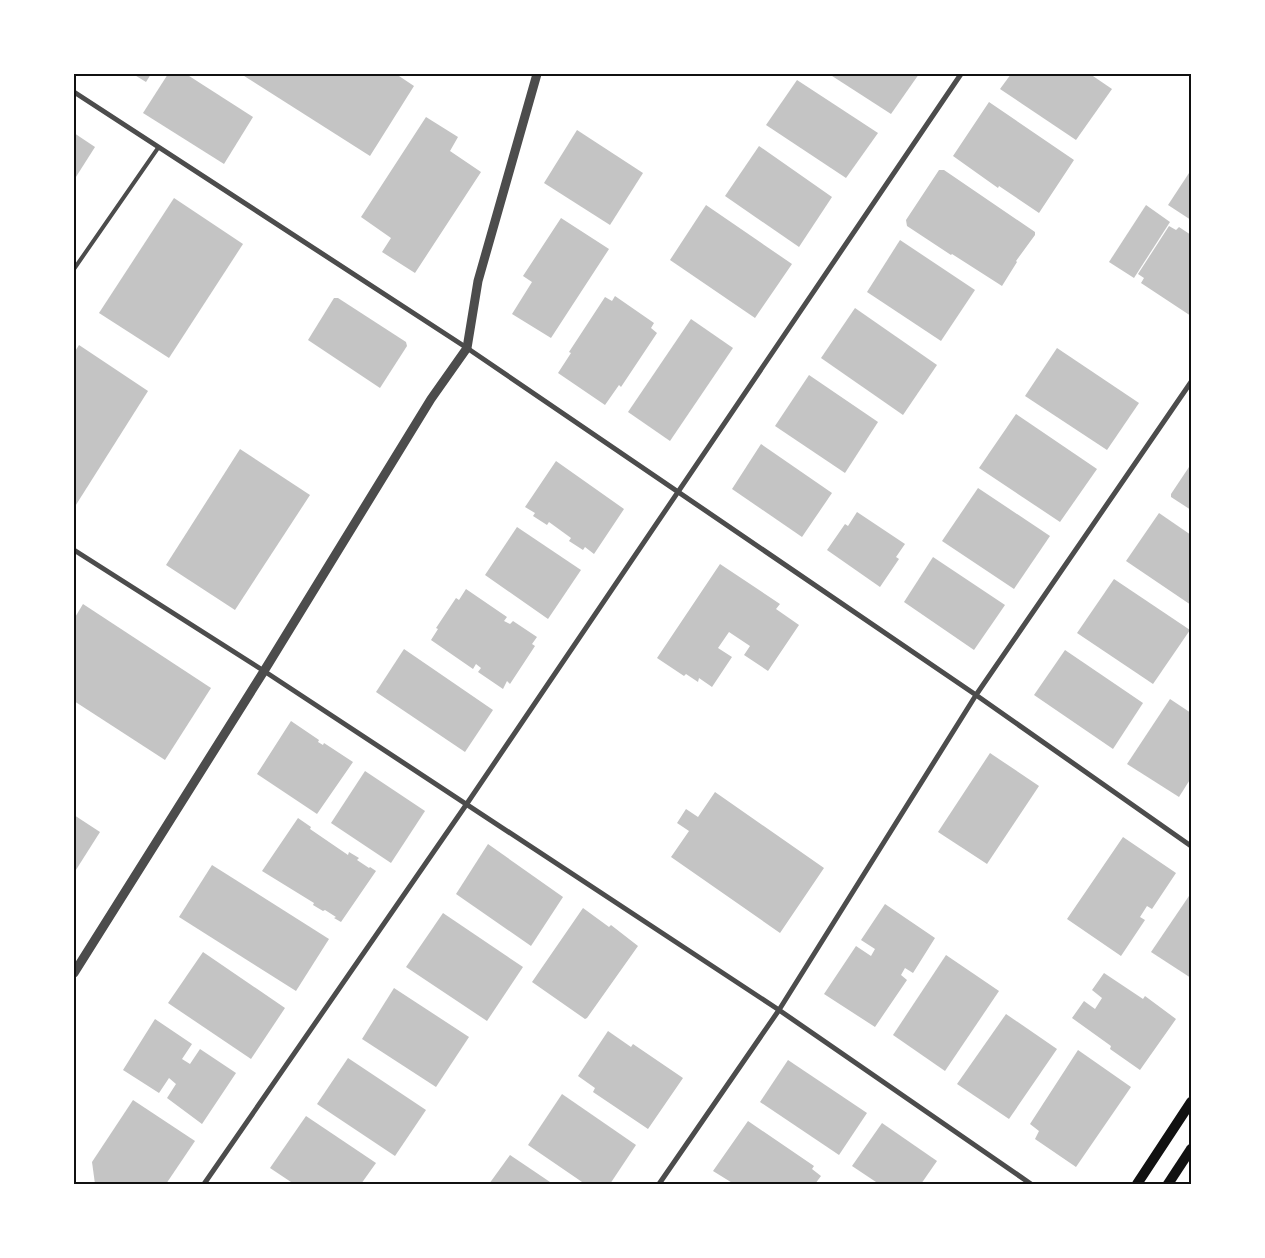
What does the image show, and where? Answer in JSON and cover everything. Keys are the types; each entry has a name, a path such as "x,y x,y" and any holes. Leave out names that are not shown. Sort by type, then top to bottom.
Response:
{"main road":[{"path":"1137,1184 1191,1102"},
{"path":"1168,1184 1191,1149"}],"street":[{"path":"204,1184 466,805 961,74"},
{"path":"74,973 264,672 431,400 467,348 478,281 535,75"},
{"path":"74,92 467,348 976,695 1191,846"},
{"path":"659,1184 779,1010 976,695 1191,382"},
{"path":"74,550 264,672 779,1010 1031,1184"}],"lane":[{"path":"74,269 158,148"}],"building":[{"path":"133,74 151,74 146,82"},
{"path":"168,74 186,74 253,117 224,164 143,113"},
{"path":"241,74 396,74 414,86 370,156"},
{"path":"829,74 919,74 891,114"},
{"path":"1011,74 1090,74 1112,89 1076,140 1000,89"},
{"path":"797,80 878,133 846,178 766,125"},
{"path":"989,102 1074,160 1039,213 999,186 998,188 953,156"},
{"path":"426,117 458,137 450,151 481,172 415,273 382,252 391,238 361,217"},
{"path":"577,130 643,173 610,225 544,183"},
{"path":"74,133 95,147 74,180"},
{"path":"759,146 832,197 799,247 725,196"},
{"path":"939,170 944,170 1035,232 1035,235 1016,261 1002,286 907,226 906,220"},
{"path":"1191,170 1191,220 1168,205"},
{"path":"174,198 243,244 169,358 99,313"},
{"path":"706,205 792,264 755,318 670,260"},
{"path":"1146,205 1170,222 1134,278 1109,262"},
{"path":"561,218 609,249 551,338 512,314 532,282 523,276"},
{"path":"1169,226 1176,230 1179,227 1191,235 1191,316 1141,283 1144,278 1138,274"},
{"path":"900,240 975,290 941,341 867,292"},
{"path":"615,296 654,323 651,328 657,333 621,387 619,385 605,405 558,373 571,353 569,352 605,297 612,301"},
{"path":"334,298 338,298 406,342 407,346 380,388 308,340"},
{"path":"855,308 937,365 903,415 821,358"},
{"path":"691,319 733,348 670,441 628,412"},
{"path":"79,345 148,391 74,508 74,353"},
{"path":"1057,348 1139,403 1107,450 1025,396"},
{"path":"809,375 878,422 845,473 775,426"},
{"path":"1016,414 1097,469 1060,522 979,468"},
{"path":"761,444 832,493 802,537 732,489"},
{"path":"240,449 310,495 235,610 166,565"},
{"path":"556,461 624,509 594,554 585,547 583,550 569,541 571,538 549,522 547,525 533,516 535,513 525,507"},
{"path":"1191,464 1191,510 1171,497 1171,494"},
{"path":"978,488 1050,536 1014,589 942,541"},
{"path":"857,512 905,544 896,557 899,559 880,587 827,550 845,524 848,526"},
{"path":"1159,513 1191,535 1191,605 1126,561"},
{"path":"517,527 581,570 548,619 485,575"},
{"path":"933,557 1005,605 974,650 904,602"},
{"path":"720,564 780,604 776,609 799,625 768,671 744,655 750,646 729,632 718,648 732,657 712,687 699,678 698,682 686,674 684,676 657,658"},
{"path":"1114,579 1190,630 1153,684 1077,633"},
{"path":"466,589 507,617 504,621 510,624 513,621 537,637 532,644 535,646 510,684 507,681 503,689 478,672 481,668 476,664 473,669 431,640 438,629 436,628 456,598 459,600"},
{"path":"83,604 211,688 165,760 74,701 74,619"},
{"path":"404,649 493,710 465,752 376,692"},
{"path":"1065,650 1143,703 1113,749 1034,695"},
{"path":"1170,699 1191,713 1191,778 1179,797 1127,764"},
{"path":"291,721 319,740 318,742 323,745 324,743 353,762 317,814 257,774"},
{"path":"990,753 1039,786 987,864 938,832"},
{"path":"365,771 425,811 391,863 331,823"},
{"path":"715,792 824,868 780,933 671,857 689,831 677,823 686,809 698,817"},
{"path":"74,815 100,832 74,873"},
{"path":"298,818 311,827 310,829 348,855 349,852 359,858 357,860 376,871 341,922 262,871"},
{"path":"1123,837 1176,873 1152,909 1147,906 1140,917 1145,920 1121,956 1067,919"},
{"path":"488,844 563,897 531,946 456,894"},
{"path":"212,865 329,939 296,991 179,917"},
{"path":"1191,893 1191,978 1151,952"},
{"path":"885,904 935,938 913,973 905,968 901,975 907,980 875,1027 824,994 856,946 871,956 875,949 861,940"},
{"path":"583,908 609,927 611,925 638,946 585,1019 532,982"},
{"path":"443,913 523,967 487,1021 406,967"},
{"path":"203,952 285,1008 251,1059 168,1003"},
{"path":"946,955 999,991 945,1071 893,1035"},
{"path":"1104,973 1143,999 1145,996 1176,1019 1140,1070 1110,1049 1111,1046 1072,1018 1084,1001 1095,1009 1102,998 1092,990"},
{"path":"394,988 469,1037 436,1087 362,1039"},
{"path":"1006,1014 1057,1049 1009,1119 957,1084"},
{"path":"155,1019 192,1044 182,1059 190,1064 200,1049 236,1073 202,1124 167,1098 176,1084 169,1078 159,1093 123,1070"},
{"path":"608,1031 631,1047 633,1044 683,1078 648,1129 593,1092 595,1088 578,1076"},
{"path":"1078,1050 1131,1087 1076,1167 1035,1139 1039,1131 1030,1124"},
{"path":"348,1058 426,1110 395,1156 317,1104"},
{"path":"788,1060 867,1113 839,1155 760,1102"},
{"path":"562,1094 636,1145 610,1184 585,1184 528,1145"},
{"path":"133,1100 195,1141 166,1184 95,1184 92,1162"},
{"path":"306,1116 376,1163 361,1184 294,1184 270,1168"},
{"path":"748,1121 814,1166 812,1169 821,1176 815,1184 734,1184 713,1171"},
{"path":"882,1123 937,1161 921,1184 879,1184 852,1166"},
{"path":"510,1155 553,1184 489,1184"}]}
